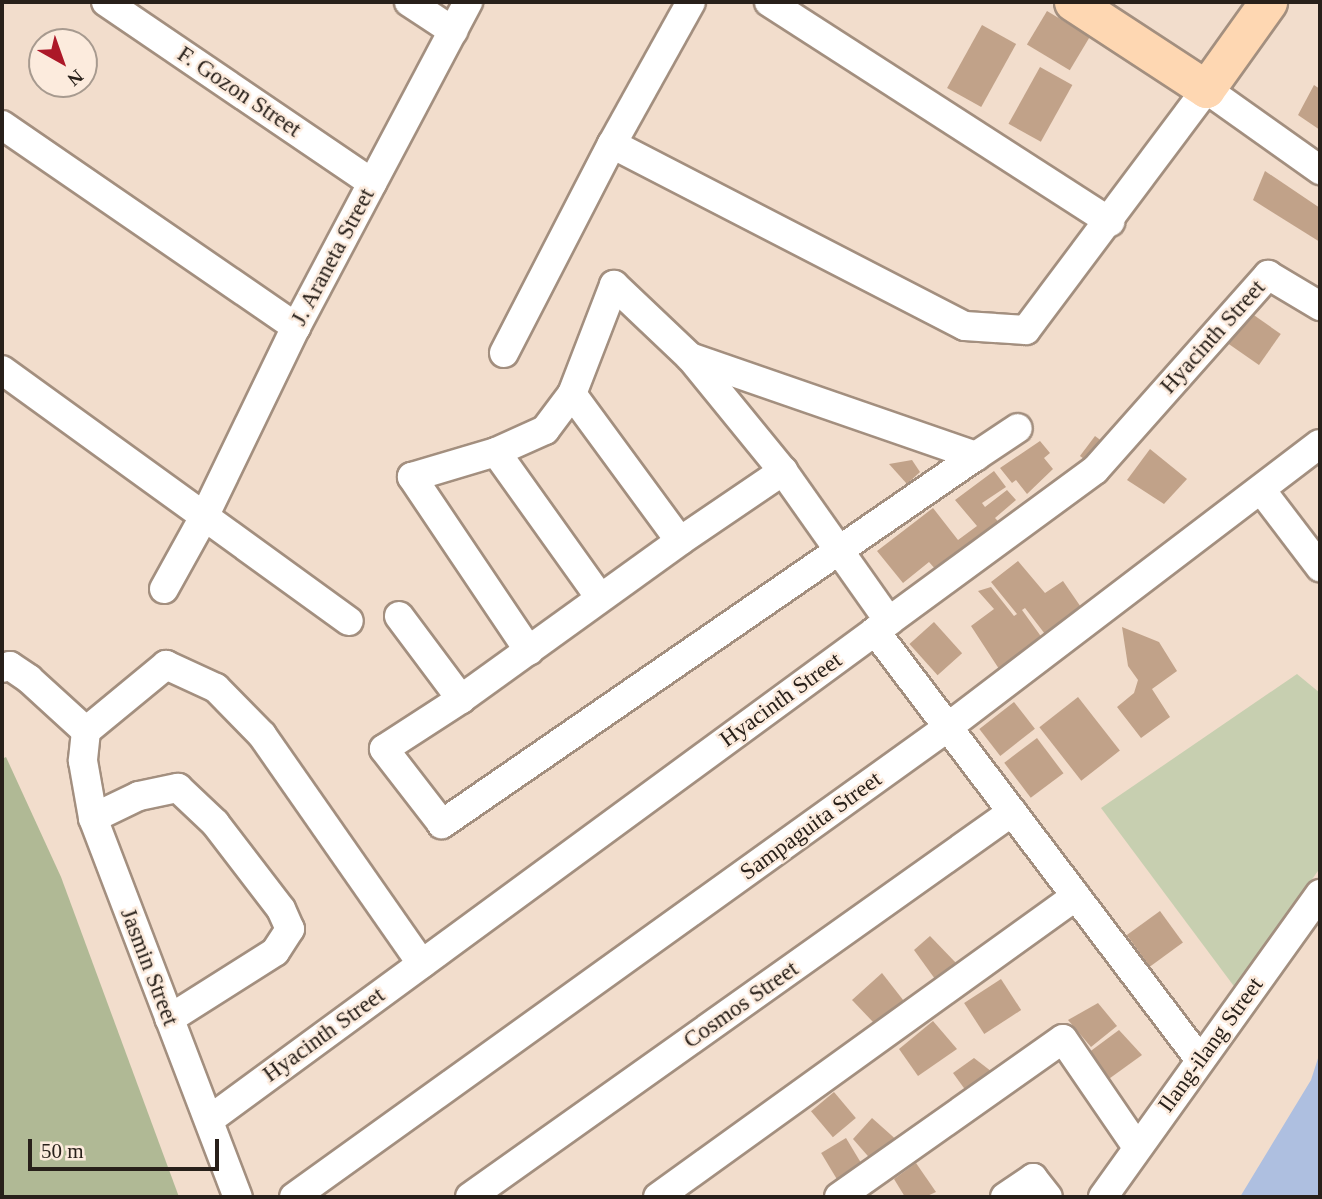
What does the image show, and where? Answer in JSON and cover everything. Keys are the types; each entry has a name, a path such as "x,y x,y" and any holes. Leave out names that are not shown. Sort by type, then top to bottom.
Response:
{"main road":[{"path":"1073,2 1206,89 1268,2"}],"street":[{"name":"F. Gozon Street","path":"106,2 372,183"},
{"path":"409,2 453,32"},
{"name":"J. Araneta Street","path":"164,589 205,515 296,327 468,2"},
{"path":"504,353 612,144 691,2"},
{"path":"769,2 1110,222"},
{"path":"612,144 965,326 1026,330 1110,222 1206,89 1320,170"},
{"path":"2,125 296,327"},
{"name":"Hyacinth Street","path":"209,1120 1095,470 1268,275 1320,306"},
{"path":"529,650 412,477 496,452 545,430 572,394 614,285 690,357 783,471 838,548 882,626 948,727 1200,1060"},
{"path":"690,357 976,456"},
{"path":"2,370 349,621"},
{"path":"572,394 680,541"},
{"path":"783,471 680,541 461,699 384,749 442,824 838,548 1018,428"},
{"name":"Sampaguita Street","path":"294,1197 948,727 1262,491 1320,444"},
{"path":"496,452 600,598"},
{"path":"1262,491 1320,567"},
{"path":"399,616 461,699"},
{"path":"2,668 10,666 29,679 86,731 166,665 216,688 262,735 422,964"},
{"name":"Jasmin Street","path":"86,731 83,761 93,818 239,1197"},
{"path":"93,818 139,796 178,788 215,824 281,909 290,929 275,952 169,1018"},
{"name":"Cosmos Street","path":"470,1197 1012,813"},
{"name":"Ilang-ilang Street","path":"1103,1197 1320,894"},
{"path":"658,1197 1076,897"},
{"path":"839,1197 1063,1039 1137,1147"},
{"path":"1005,1197 1033,1178 1048,1197"}],"green space":[{"path":"1297,674 1320,693 1320,868 1236,989 1101,808"},
{"path":"6,757 61,877 179,1197 2,1197 2,759"}],"water":[{"path":"1320,1052 1320,1197 1240,1197 1311,1080"}],"building":[{"path":"1047,11 1090,37 1070,70 1027,44"},
{"path":"982,25 1016,44 981,107 947,88"},
{"path":"1040,67 1072,85 1041,142 1008,124"},
{"path":"1314,85 1320,89 1320,130 1298,115"},
{"path":"1265,171 1320,208 1320,242 1253,200"},
{"path":"1248,311 1281,334 1259,365 1226,342"},
{"path":"1095,436 1111,448 1096,468 1080,456"},
{"path":"1040,441 1050,453 1044,458 1053,469 1027,494 1016,480 1012,483 1000,468"},
{"path":"1150,449 1187,479 1164,504 1127,480"},
{"path":"912,460 920,472 907,484 889,464"},
{"path":"994,471 1006,487 982,503 985,507 1007,490 1016,500 995,518 1008,532 944,579 929,562 903,583 877,551 933,508 958,540 977,526 955,500"},
{"path":"1018,561 1045,593 1063,581 1085,613 1048,638 1025,608 1022,610 1045,642 1001,672 971,626 994,609 978,591 991,587 1014,616 1017,614 991,582"},
{"path":"934,622 962,653 938,675 909,644"},
{"path":"1122,627 1159,642 1177,671 1152,689 1170,717 1141,738 1117,707 1134,693 1138,680 1128,666"},
{"path":"1078,697 1120,751 1081,781 1039,727"},
{"path":"1014,702 1035,729 1000,756 979,729"},
{"path":"1037,738 1063,773 1031,798 1004,763"},
{"path":"1160,911 1183,943 1150,967 1127,935"},
{"path":"930,936 957,964 935,979 914,950"},
{"path":"882,973 907,1005 874,1023 852,1000"},
{"path":"1001,979 1021,1010 984,1034 964,1003"},
{"path":"1098,1003 1117,1026 1091,1047 1068,1020"},
{"path":"933,1021 957,1049 918,1076 899,1049"},
{"path":"1119,1030 1142,1055 1106,1081 1088,1053"},
{"path":"974,1058 996,1075 969,1095 953,1073"},
{"path":"834,1092 856,1118 833,1137 811,1111"},
{"path":"872,1118 900,1143 874,1163 853,1139"},
{"path":"846,1138 862,1165 837,1180 821,1153"},
{"path":"916,1163 936,1192 925,1197 905,1197 894,1179"}]}
